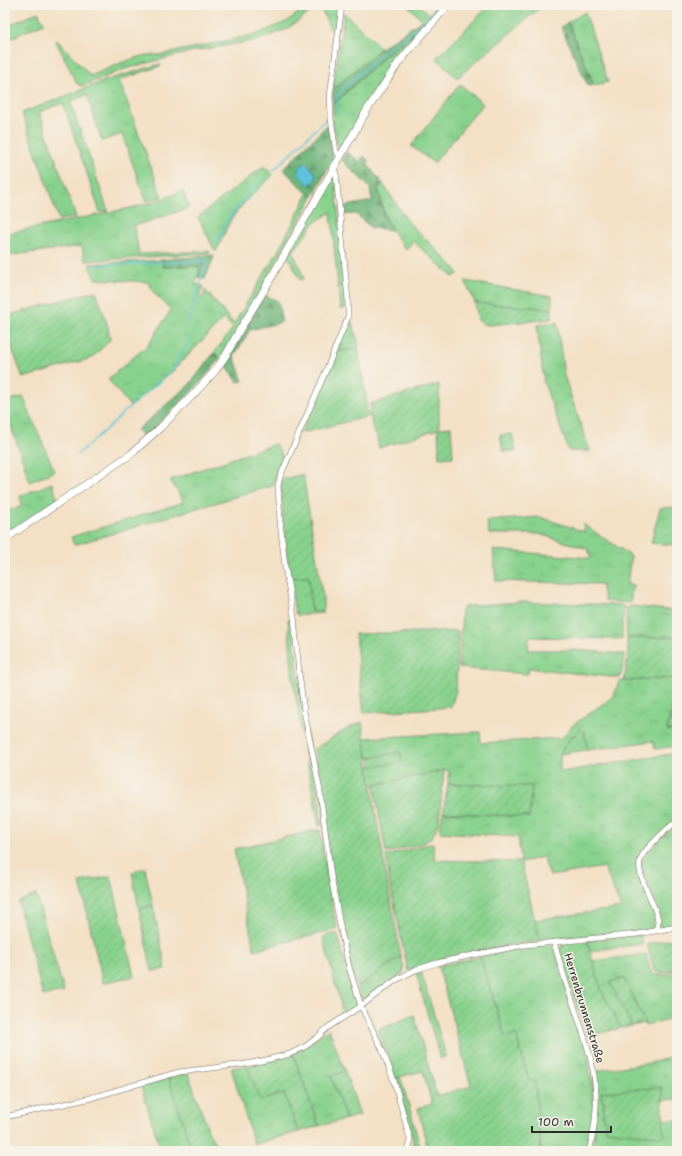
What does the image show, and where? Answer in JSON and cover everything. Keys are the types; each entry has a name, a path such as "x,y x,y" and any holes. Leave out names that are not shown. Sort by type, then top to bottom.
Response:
{"main road":[{"path":"5,539 131,454 161,427 215,371 263,292 367,110 399,62 448,5"}],"street":[{"path":"341,155 336,152 331,119 330,96 342,5"},
{"path":"332,169 336,173 348,300 348,317 280,477 278,486 280,521 285,567 294,617 304,711 320,791 330,876 349,967 361,1006 382,1049 394,1082 409,1134 410,1144 408,1151"},
{"path":"657,930 658,921 651,898 640,873 639,864 645,851 677,820"},
{"path":"5,1116 87,1099 179,1072 246,1064 290,1054 306,1046 327,1028 361,1006 396,980 425,967 492,951 554,942 613,937 677,927"},
{"name":"Herrenbrunnenstraße","path":"554,942 564,978 588,1050 594,1079 596,1108 593,1138 589,1151"}],"green space":[{"path":"308,5 320,5 287,29 258,40 194,51 159,60 125,69 82,86 77,84 56,41 57,40 91,76 123,62 146,55 159,55 257,34 288,21"},
{"path":"324,5 339,5 336,29 330,29 321,8"},
{"path":"407,5 419,5 429,14 437,5 445,5 427,24"},
{"path":"490,5 543,5 457,78 436,58"},
{"path":"38,12 44,23 5,41 5,27"},
{"path":"585,12 608,82 594,85 568,22"},
{"path":"344,13 381,48 333,89"},
{"path":"422,20 427,24 419,34 416,33 386,55 333,105 333,89 381,48"},
{"path":"568,22 594,85 588,86 561,27"},
{"path":"416,33 419,34 372,97 342,146 340,147 337,145 333,123 333,105 386,55"},
{"path":"160,64 161,66 119,80 162,197 146,201 122,134 102,141 87,95 70,101 108,211 100,212 63,103 39,112 76,217 59,220 22,113 104,81"},
{"path":"460,84 483,104 434,163 411,146"},
{"path":"326,126 329,127 332,156 334,157 312,198 283,169"},
{"path":"346,152 360,161 364,156 369,162 367,164 383,184 378,189 384,216 392,230 371,228 356,214 342,215 341,207 372,201 370,188 342,160"},
{"path":"264,166 273,175 247,200 231,219 217,250 215,251 198,217"},
{"path":"332,174 335,175 346,297 345,309 340,309 331,212 314,223 293,252 304,278 300,280 287,254"},
{"path":"383,184 409,223 455,268 458,274 453,277 413,241 406,250 392,230 385,216 378,188"},
{"path":"183,191 189,208 134,226 139,254 209,251 210,253 85,261 82,246 5,256 5,234 131,208 157,201"},
{"path":"308,194 312,198 238,330 220,358 214,353 233,328 224,318 173,371 130,406 108,379 149,344 171,310 156,295 148,282 95,279 89,266 90,264 162,260 163,267 197,265 200,269 195,284 203,286 199,298 202,299 205,290 234,324 278,251"},
{"path":"213,255 214,257 205,279 198,277 200,270 197,266 163,267 162,260"},
{"path":"465,281 552,296 552,309 475,303"},
{"path":"96,291 108,327 110,340 92,358 23,378 5,329 5,316"},
{"path":"264,295 278,301 282,322 250,330 234,356 243,381 238,382 225,363"},
{"path":"475,303 552,309 552,319 489,325 483,324 478,320"},
{"path":"348,321 352,322 358,341 358,348 337,352"},
{"path":"557,322 564,376 590,451 569,451 544,383 537,325"},
{"path":"358,348 367,411 370,416 301,433 337,352"},
{"path":"214,353 220,358 199,384 144,438 137,430 190,384"},
{"path":"439,384 439,428 451,427 453,457 439,458 438,429 379,448 370,416 370,404"},
{"path":"23,397 54,470 30,482 5,408 5,401"},
{"path":"512,434 516,451 503,451 500,435"},
{"path":"275,444 285,459 273,482 275,485 74,545 71,537 184,502 170,480"},
{"path":"303,474 323,598 323,611 311,611 309,577 290,578 283,521 281,480"},
{"path":"52,483 58,501 5,536 5,512 22,506 20,496"},
{"path":"677,507 677,545 651,543 660,508"},
{"path":"540,517 585,532 583,524 631,556 627,584 633,585 630,603 605,601 601,584 496,581 493,550 591,558 588,549 539,534 489,534 487,521"},
{"path":"309,576 311,611 323,611 323,613 297,615 295,612 290,578"},
{"path":"520,602 621,605 624,607 622,639 529,637 528,650 575,650 624,654 620,678 528,668 528,674 459,668 462,609 466,606"},
{"path":"630,606 677,611 677,637 627,638 626,618 627,608"},
{"path":"288,619 292,620 304,721 300,722 292,672"},
{"path":"458,631 456,690 451,707 364,713 355,634"},
{"path":"677,637 677,678 624,681 628,656 627,638"},
{"path":"677,678 677,701 673,701 667,730 677,730 677,746 655,749 653,741 588,750 584,732 571,737 560,754 560,772 677,753 677,817 639,856 636,865 655,919 653,927 647,930 540,941 535,920 621,908 604,867 550,876 543,857 521,862 518,837 440,832 443,812 529,817 532,787 448,784 449,771 444,770 371,785 368,767 401,762 400,753 367,758 364,738 480,732 481,743 562,738 573,725 614,696 619,681"},
{"path":"677,714 677,730 667,730 671,715"},
{"path":"362,722 380,839 401,956 357,987 342,930 331,867 321,787 314,749 348,728"},
{"path":"300,724 305,725 318,791 322,825 319,826"},
{"path":"579,729 584,732 588,750 560,754 571,737 576,735"},
{"path":"400,752 402,762 371,767 370,758"},
{"path":"444,770 439,822 432,837 424,843 386,853 374,785"},
{"path":"448,784 532,786 529,817 443,812"},
{"path":"677,823 677,852 673,853 677,865 677,926 663,928 660,926 660,915 641,867 643,859 649,851"},
{"path":"320,830 337,929 254,950 234,849"},
{"path":"433,843 435,860 521,862 540,941 457,956 408,971 390,884 386,856"},
{"path":"145,868 153,906 139,909 132,872"},
{"path":"111,876 134,976 103,983 80,882"},
{"path":"36,895 64,992 43,996 18,902"},
{"path":"153,906 166,969 152,971 139,909"},
{"path":"336,933 338,935 347,971 358,1005 343,1014 323,937"},
{"path":"641,936 643,944 590,951 587,941"},
{"path":"677,938 677,969 664,973 657,972 654,970 647,944"},
{"path":"587,941 601,990 621,1028 587,1036 560,955 560,948 566,943"},
{"path":"549,944 553,946 587,1052 592,1086 593,1111 593,1124 588,1151 541,1151 535,1081 529,1081 516,1035 505,1037 480,957 519,948"},
{"path":"646,954 650,970 655,975 665,975 677,972 677,1017 645,1025 624,978 610,982 632,1026 621,1028 601,990 593,961"},
{"path":"401,956 404,970 402,974 362,1000 357,987"},
{"path":"480,957 505,1037 516,1034 529,1081 535,1081 541,1151 428,1151 418,1108 432,1104 423,1071 396,1078 378,1030 414,1015 437,1096 471,1086 438,966"},
{"path":"421,971 446,1056 440,1059 416,973"},
{"path":"624,978 645,1023 632,1026 610,982"},
{"path":"329,1029 345,1071 331,1077 346,1119 319,1126 293,1054"},
{"path":"293,1054 319,1126 298,1132 284,1093 260,1101 247,1066"},
{"path":"677,1056 677,1099 663,1100 662,1087 604,1100 603,1119 664,1137 663,1119 677,1120 677,1151 590,1151 594,1138 594,1071 650,1063"},
{"path":"247,1066 284,1093 298,1132 254,1144 231,1068"},
{"path":"345,1071 360,1115 346,1119 331,1077"},
{"path":"188,1073 210,1135 220,1151 192,1151 169,1078"},
{"path":"400,1076 421,1151 412,1151 413,1140 396,1078"},
{"path":"169,1078 192,1151 161,1151 141,1086"},
{"path":"662,1087 664,1137 606,1130 607,1120 603,1119 604,1100 601,1099 601,1092"}],"water":[{"path":"307,163 316,174 315,181 309,185 298,174 298,169"}],"waterway":[{"path":"337,113 336,99 344,88 390,47 420,26 442,5"},
{"path":"273,171 327,118"},
{"path":"216,244 229,218 252,191 266,178"},
{"path":"94,265 207,261 188,323"},
{"path":"78,454 173,370 191,336"}]}
